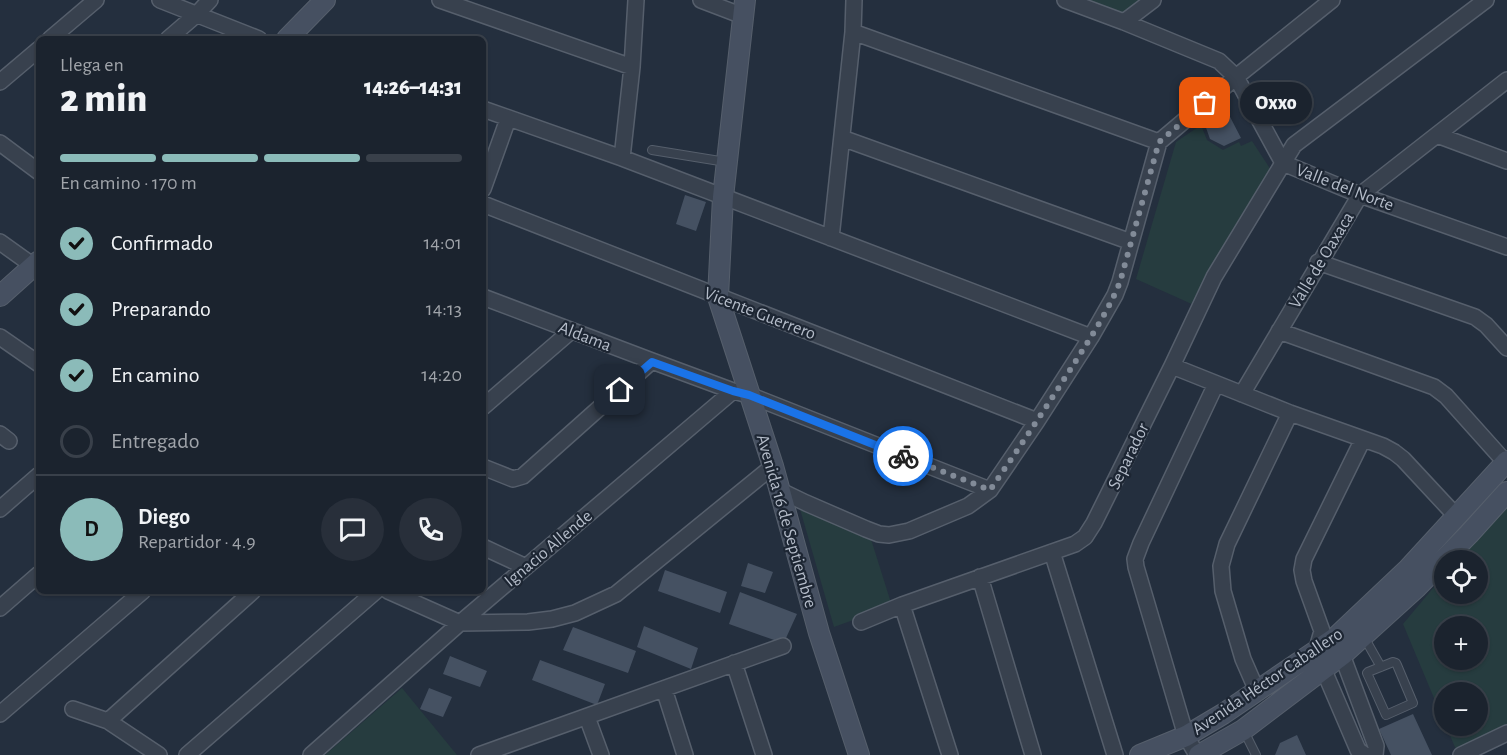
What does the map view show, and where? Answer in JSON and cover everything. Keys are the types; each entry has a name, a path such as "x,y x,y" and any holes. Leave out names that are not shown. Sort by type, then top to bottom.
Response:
{"main road":[{"path":"294,36 325,0"},
{"name":"Avenida 16 de Septiembre","path":"744,8 723,197 718,297 741,393 773,466 819,633 859,755"},
{"path":"0,296 36,267"},
{"name":"Avenida Héctor Caballero","path":"1198,755 1243,730 1319,661 1333,642 1408,569 1506,462"},
{"name":"Avenida Héctor Caballero","path":"1333,642 1364,636 1417,587 1507,492"},
{"name":"Avenida Héctor Caballero","path":"1140,755 1186,736 1257,691 1319,661"}],"street":[{"path":"54,36 96,0"},
{"path":"160,0 252,36"},
{"path":"171,36 210,0"},
{"path":"440,0 632,67"},
{"path":"621,158 632,67 636,0"},
{"path":"701,0 744,8"},
{"path":"831,238 853,32 854,0"},
{"name":"Valle del Norte","path":"1065,0 1213,58 1225,66 1236,77 1283,163 1360,195 1507,247"},
{"path":"1124,22 1153,0"},
{"path":"779,490 866,529 889,535 909,531 968,506 990,490 1037,422 1115,295 1159,142 1332,0"},
{"name":"Separador","path":"861,622 902,605 1052,552 1085,537 1172,366 1214,277 1294,145 1485,0"},
{"path":"853,32 1159,142"},
{"path":"0,82 36,51"},
{"name":"Valle de Oaxaca","path":"1242,394 1318,262 1360,195 1507,80"},
{"path":"486,110 621,158 1091,337"},
{"path":"486,181 508,119"},
{"path":"1437,135 1507,161"},
{"path":"842,138 1131,242"},
{"path":"0,142 35,162"},
{"name":"Vicente Guerrero","path":"486,205 1037,422"},
{"path":"0,242 36,265"},
{"path":"1318,262 1475,317 1507,348"},
{"name":"Aldama","path":"486,300 741,393 990,490"},
{"path":"486,404 571,331"},
{"path":"1279,331 1434,387 1446,396 1506,462"},
{"path":"0,337 36,362"},
{"path":"486,468 513,479 523,476 652,362"},
{"path":"1172,366 1394,452 1456,516"},
{"path":"1198,755 1186,736 1136,567 1136,559 1141,543 1216,384"},
{"name":"Ignacio Allende","path":"311,755 526,567 741,393"},
{"path":"1257,691 1243,659 1223,591 1221,566 1227,544 1290,413"},
{"path":"1363,439 1304,559 1302,570 1304,581 1333,642 1376,746 1375,755"},
{"path":"395,594 460,623 528,622 575,613 616,594 773,466"},
{"path":"0,509 36,478"},
{"path":"486,548 526,567"},
{"path":"1052,552 1115,755"},
{"path":"0,608 36,576"},
{"path":"980,577 1033,755"},
{"path":"0,714 140,594"},
{"path":"108,721 250,594"},
{"path":"187,755 373,594"},
{"path":"902,605 950,755"},
{"path":"1333,642 1319,661 1358,750 1365,755"},
{"path":"479,755 517,748 587,717 783,646"},
{"path":"734,663 764,755"},
{"path":"664,689 685,755"},
{"path":"73,709 108,721 159,755"},
{"path":"587,717 601,755"},
{"path":"1461,755 1507,734"}],"lane":[{"path":"652,150 727,162"},
{"path":"1364,636 1381,667"},
{"path":"1396,663 1413,704 1387,715 1384,714 1367,673 1381,667 1396,663"},
{"path":"1243,730 1256,755"}],"green space":[{"path":"1078,0 1145,0 1122,17"},
{"path":"1201,125 1207,140 1223,150 1239,142 1241,146 1252,141 1270,172 1194,305 1136,279 1176,142"},
{"path":"798,502 870,536 892,606 834,627"},
{"path":"1507,502 1507,728 1457,752 1450,736 1488,736 1488,682 1434,682 1434,698 1403,624 1434,587 1434,604 1488,604 1488,550 1466,550"},
{"path":"402,688 457,755 325,755"}],"building":[{"path":"1227,111 1241,138 1224,146 1210,139 1204,122"},
{"path":"685,195 706,202 696,231 676,224"},
{"path":"748,563 773,572 765,593 741,586"},
{"path":"665,570 727,592 720,613 658,591"},
{"path":"740,592 797,614 786,638 777,641 729,624"},
{"path":"644,626 698,648 691,669 637,647"},
{"path":"573,627 636,651 628,673 563,650"},
{"path":"450,656 487,671 480,687 443,674"},
{"path":"540,660 605,684 597,705 532,680"},
{"path":"429,688 452,697 443,717 420,709"},
{"path":"1413,714 1432,755 1391,755 1379,729"},
{"path":"1297,735 1306,755 1275,755 1280,743"}],"way so far":[{"path":"903,456 990,490 1037,422 1115,295 1159,142 1205,103"}],"place":[{"name":"Oxxo","path":"1205,103"}],"route":[{"path":"620,390 652,362 749,395 903,456"}]}
